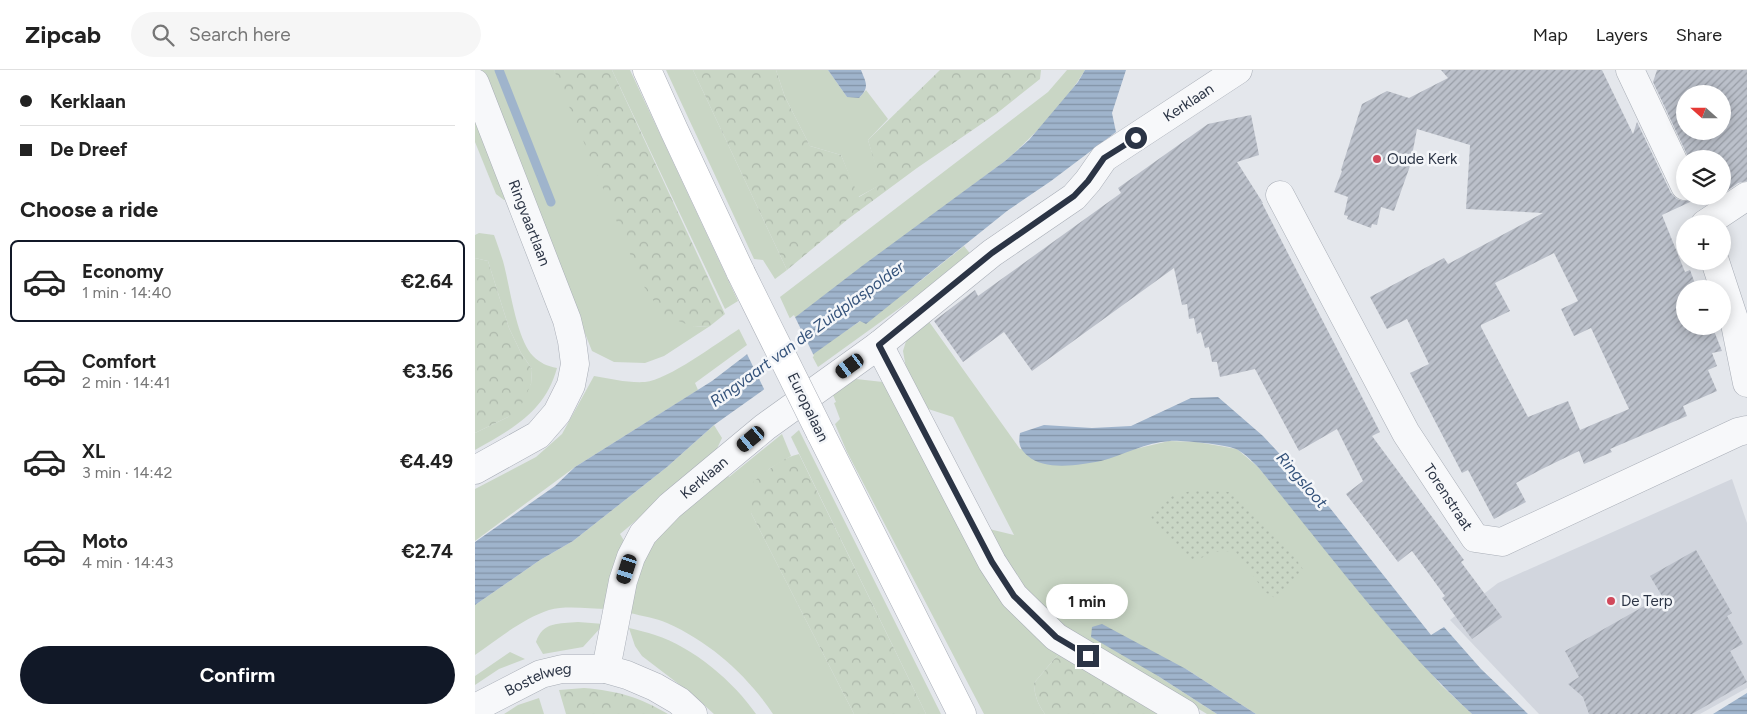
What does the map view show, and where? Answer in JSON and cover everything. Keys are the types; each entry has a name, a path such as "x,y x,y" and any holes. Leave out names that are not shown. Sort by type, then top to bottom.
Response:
{"main road":[{"name":"Europalaan","path":"647,70 741,273 819,432 962,714"}],"street":[{"name":"Kerklaan","path":"606,669 623,581 631,556 643,534 670,506 765,427 879,345 992,253 1074,196 1088,181 1104,158 1238,70"},
{"path":"1630,70 1676,167"},
{"name":"Ringvaartlaan","path":"475,84 567,320 575,364 571,385 557,413 538,434 475,470"},
{"name":"Torenstraat","path":"1280,196 1406,433 1475,538 1502,542 1738,432 1747,430"},
{"path":"1717,215 1747,196"},
{"path":"1718,270 1734,319 1747,383"},
{"path":"879,345 992,562 1014,596 1056,637 1185,714"},
{"name":"Bostelweg","path":"475,708 541,674 562,669 606,669 655,686 679,701 693,714"}],"shaded area":[{"name":"De Terp","path":"1732,479 1747,523 1747,688 1700,714 1539,714 1450,620 1498,583"}],"green space":[{"path":"480,70 554,70 694,327 710,326 664,356 645,363 614,362 592,351"},
{"path":"554,70 612,70 725,314 710,326 694,327 663,315 643,285"},
{"path":"612,70 630,70 738,301 725,309"},
{"path":"666,70 693,70 787,270 775,279 763,260 754,259"},
{"path":"693,70 776,70 785,97 810,146 841,155 859,197 881,184 868,140 940,70 1041,70 1040,79 996,114 917,168 848,219 787,270"},
{"path":"776,70 828,70 847,97 860,97 866,90 888,119 868,140 882,184 858,197 841,155 810,146 785,97"},
{"path":"1067,70 1085,70 1059,107 1016,152 791,321 780,297 1048,92"},
{"path":"475,117 507,199 504,200 496,194 475,142"},
{"path":"479,233 494,235 503,261 518,325 527,348 538,361 557,368 552,383 536,408 502,435 475,450 475,433 508,417 531,384 532,369 521,353 509,328 488,261 475,258 475,235"},
{"path":"964,246 972,256 818,367 811,354 919,282"},
{"path":"475,258 488,261 509,328 521,353 532,369 531,384 520,408 508,417 475,433"},
{"path":"925,316 1020,449 1135,449 1169,441 1197,442 1237,449 1258,467 1441,685 1472,714 1256,714 1186,669 1158,676 1217,714 1207,714 1059,625 1012,576 985,528 1014,535 953,417 922,407 907,374 903,351 910,328"},
{"path":"739,329 747,345 695,383 698,390 575,467 475,541 475,489 536,457 562,434 594,376 632,382 655,380 679,368"},
{"path":"856,379 883,382 890,388 1061,651 1034,683 1037,699 1045,714 984,714 847,452 835,424 840,419 833,395"},
{"path":"714,425 722,438 714,455 620,534 626,544 608,609 571,607 549,610 520,624 475,655 475,605 540,560 573,541 667,467"},
{"path":"799,430 941,714 926,714 791,437"},
{"path":"782,434 791,456 769,469 751,513 854,714 773,714 752,686 713,650 667,623 630,613 639,572 650,550 665,529 725,472 729,477"},
{"path":"799,454 926,714 854,714 751,513 753,482 780,462"},
{"path":"1194,490 1230,492 1279,539 1304,571 1275,598 1265,592 1235,551 1215,552 1194,561 1176,548 1151,517 1172,496"},
{"path":"578,622 604,624 583,647 543,654 536,642 543,630 553,625"},
{"path":"629,628 669,641 698,657 724,678 756,714 714,714 693,695 642,656 635,646"},
{"path":"1061,651 1169,714 1045,714 1037,699 1034,683"},
{"path":"510,652 525,659 499,669 475,685 475,676"},
{"path":"584,688 628,696 668,714 566,714 559,690"},
{"path":"539,698 544,714 504,714 518,705"}],"water":[{"path":"828,70 861,70 865,82 865,91 859,98 847,97"},
{"name":"Ringvaart van de Zuidplaspolder","path":"1085,70 1126,70 1112,113 1116,132 1051,181 1007,211 866,324 860,321 714,425 667,467 573,541 540,560 475,605 475,542 555,486 575,467 712,381 862,266 1005,161 1029,140 1078,82"},
{"name":"Ringsloot","path":"1218,397 1263,436 1330,508 1431,635 1444,627 1481,669 1528,714 1472,714 1443,686 1387,625 1258,467 1238,450 1205,443 1170,441 1144,446 1101,461 1063,466 1043,464 1035,461 1020,446 1020,433 1044,425 1092,428 1131,426 1191,398"},
{"path":"1102,624 1186,669 1256,714 1217,714 1158,676 1091,637 1092,627"},
{"path":"1747,693 1747,714 1713,714"}],"pier":[{"path":"794,315 814,356 765,391 746,352"}],"building":[{"path":"1441,70 1602,70 1633,134 1637,122 1671,193 1676,198 1676,205 1684,205 1662,215 1676,250 1676,270 1684,270 1685,272 1690,270 1694,280 1676,280 1676,335 1716,335 1722,351 1712,353 1717,366 1708,370 1717,391 1683,406 1687,416 1610,449 1612,452 1584,464 1579,451 1542,469 1516,483 1526,502 1494,519 1468,470 1462,473 1410,373 1429,364 1407,319 1387,329 1370,297 1444,258 1448,264 1543,213 1466,209 1470,145 1417,129 1410,166 1394,211 1381,207 1377,225 1372,224 1371,228 1347,219 1348,216 1344,215 1348,197 1334,192 1362,104 1387,91 1409,98 1448,78","holes":["1554,253 1578,301 1561,309 1574,336 1591,328 1629,409 1580,430 1568,401 1528,417 1481,327 1481,325 1510,311 1495,283"]},
{"path":"1657,70 1747,70 1747,181 1738,183 1731,188 1731,150 1685,150 1680,140 1731,140 1731,85 1676,85 1676,131 1653,82"},
{"path":"1251,115 1259,155 1237,162 1263,203 1380,432 1372,436 1464,560 1461,562 1502,617 1472,639 1442,598 1445,596 1412,551 1398,562 1346,494 1363,481 1337,429 1299,451 1255,369 1220,377 1217,362 1212,362 1209,347 1205,348 1201,332 1197,334 1194,318 1189,319 1187,304 1182,305 1174,268 1032,371 1004,332 963,362 934,321 975,290 978,296 1121,193 1118,188 1208,124"},
{"path":"1696,550 1732,613 1727,616 1743,644 1730,651 1747,682 1692,714 1589,714 1583,697 1568,684 1579,677 1565,651 1662,596 1650,576"}],"waterway":[{"path":"499,70 551,202"}],"place":[{"name":"Oude Kerk","path":"1377,159"},
{"name":"De Terp","path":"1611,601"}],"route":[{"path":"1088,656 1056,637 1014,596 999,574 879,345 992,253 1074,196 1088,181 1104,158 1136,138"}]}
